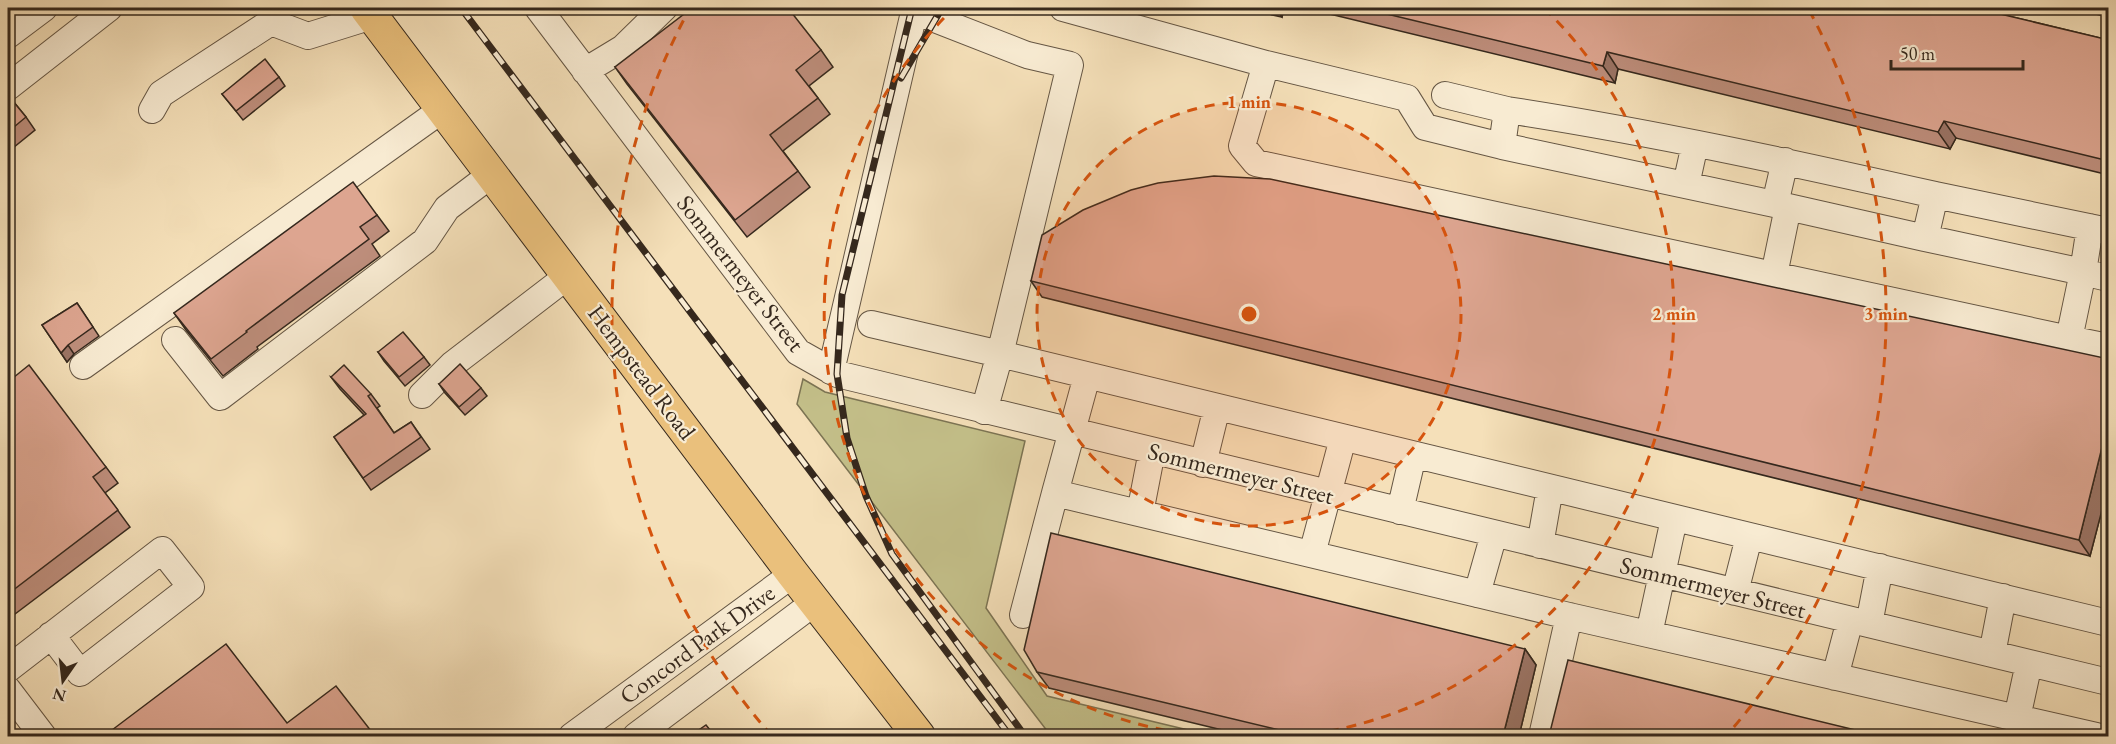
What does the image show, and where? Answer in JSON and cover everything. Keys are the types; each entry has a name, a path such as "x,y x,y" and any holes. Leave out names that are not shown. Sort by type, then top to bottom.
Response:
{"main road":[{"name":"Hempstead Road","path":"369,12 793,574 919,736"}],"street":[{"path":"8,35 44,8"},
{"path":"8,87 109,8"},
{"name":"Sommermeyer Street","path":"538,8 798,352 837,374 2109,682"},
{"path":"585,71 623,48 664,8"},
{"path":"1063,8 1266,64 1407,98 1425,127 1502,146 2109,278"},
{"path":"831,371 915,9 1027,55 1070,65 984,411"},
{"path":"152,110 161,94 271,22 308,36 369,12"},
{"path":"1266,64 1242,146 1256,163 2109,347"},
{"path":"1445,95 1507,110 1596,124 1785,161 2099,229 2083,272 2069,339"},
{"path":"83,366 443,109"},
{"path":"1502,146 1507,110"},
{"path":"1588,164 1596,124"},
{"path":"1686,185 1695,144"},
{"path":"1774,275 1785,161"},
{"path":"175,340 220,397 425,241 447,208 492,174"},
{"path":"1925,238 1935,195"},
{"path":"422,395 453,364 569,275"},
{"path":"871,324 2109,623"},
{"path":"1023,615 1087,376"},
{"path":"1203,464 1217,407"},
{"path":"1312,554 1342,438"},
{"path":"1140,513 1152,451"},
{"path":"1400,511 1413,455"},
{"path":"1540,545 1550,488"},
{"path":"1055,493 1569,616 2096,736"},
{"path":"1649,634 1674,519"},
{"path":"1477,594 1494,534"},
{"path":"1735,592 1749,537"},
{"path":"8,669 51,635 162,550 191,587 80,673 51,635"},
{"path":"1835,676 1880,567"},
{"name":"Concord Park Drive","path":"572,736 793,574"},
{"path":"1992,654 2003,597"},
{"name":"Concord Park Drive","path":"636,736 815,602"},
{"path":"1542,736 1569,616"},
{"path":"2017,718 2029,663"},
{"path":"8,690 43,736"}],"shaded area":[{"path":"803,379 825,392 1025,441 986,608 1047,696 1213,736 1051,736 797,404"}],"building":[{"path":"692,8 788,8 821,50 796,70 818,98 770,135 798,171 735,220 615,67"},
{"path":"1362,8 1975,8 2109,40 2109,161 1944,121 1938,132 1607,52 1603,66"},
{"path":"265,59 279,77 236,111 222,94"},
{"path":"8,95 26,117 8,132"},
{"path":"1214,176 1270,179 2109,359 2109,419 2079,540 1031,281 1042,235 1083,210 1131,190 1158,183"},
{"path":"353,182 377,215 360,227 369,239 211,359 174,313"},
{"path":"77,303 93,327 61,353 42,325"},
{"path":"403,332 424,357 399,377 378,352"},
{"path":"460,364 481,388 459,407 439,384"},
{"path":"29,365 106,467 93,477 118,510 8,594 8,382"},
{"path":"344,365 371,394 368,396 394,433 411,422 421,437 363,478 334,437 366,414 331,377"},
{"path":"1051,533 1525,649 1503,736 1304,736 1037,672 1024,650"},
{"path":"226,644 287,723 336,686 375,736 117,736 112,730"},
{"path":"1568,660 1880,736 1549,736"},
{"path":"706,725 715,736 690,736"}],"railway":[{"path":"461,8 1010,736"},
{"path":"912,8 842,295 837,374 847,438 866,496 892,554 1025,736"},
{"path":"901,78 942,8"},
{"path":"2083,8 2108,14"}]}
